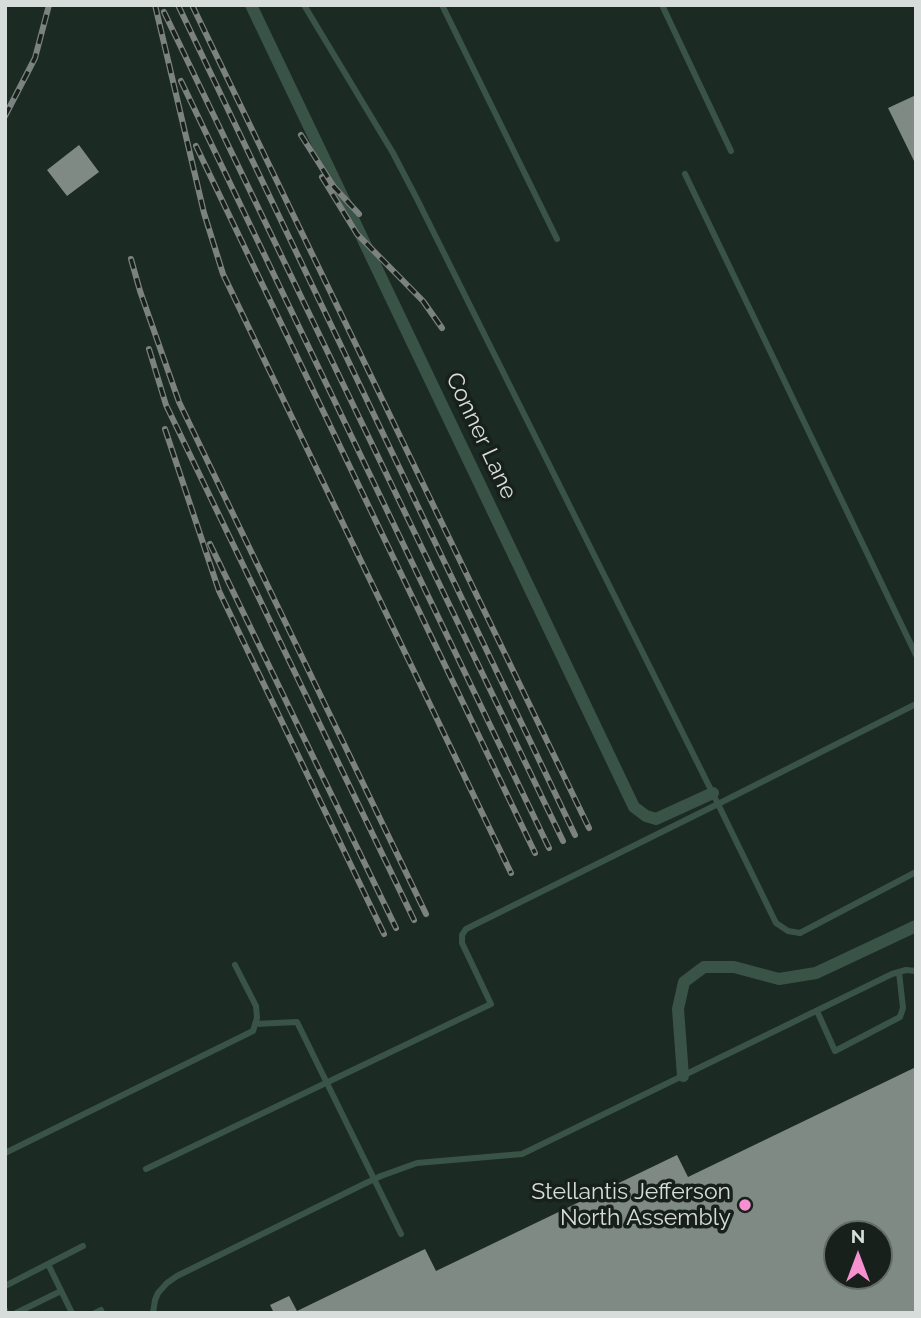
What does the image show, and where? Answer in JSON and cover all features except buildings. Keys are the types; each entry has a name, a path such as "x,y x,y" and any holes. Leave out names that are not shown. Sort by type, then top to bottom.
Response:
{"street":[{"name":"Conner Lane","path":"251,5 634,807 646,816 656,818 716,799"},
{"path":"683,1076 678,1009 684,982 704,967 734,967 779,979 816,973 916,926"}],"lane":[{"path":"304,5 393,153 417,199 776,923 788,931 800,933 916,872"},
{"path":"442,5 558,239"},
{"path":"662,5 731,151"},
{"path":"685,174 916,655"},
{"path":"145,1169 491,1004 462,943 462,935 466,929 716,799 916,704"},
{"path":"5,1153 253,1031 256,1006 235,965"},
{"path":"153,1313 158,1293 177,1276 381,1176 417,1163 522,1154 899,972 916,971"},
{"path":"817,1011 835,1051 900,1017 903,999 899,972"},
{"path":"255,1024 297,1022 401,1234"},
{"path":"5,1286 83,1246"},
{"path":"48,1265 72,1313"},
{"path":"16,1313 61,1292"},
{"path":"95,1313 101,1310 102,1313"}],"shaded area":[{"path":"5,5 916,5 916,1313 5,1313"}],"railway":[{"path":"5,116 35,58 49,5"},
{"path":"155,5 204,213 223,274 511,873"},
{"path":"178,5 575,835"},
{"path":"192,5 589,828"},
{"path":"164,12 563,841"},
{"path":"181,81 549,848"},
{"path":"301,135 334,187 359,214"},
{"path":"196,146 535,853"},
{"path":"322,177 357,234 423,301 442,328"},
{"path":"131,259 179,402 426,914"},
{"path":"149,349 166,405 414,920"},
{"path":"165,429 219,591 384,934"},
{"path":"210,544 396,928"}],"place":[{"name":"Stellantis Jefferson North Assembly","path":"745,1205"}]}
